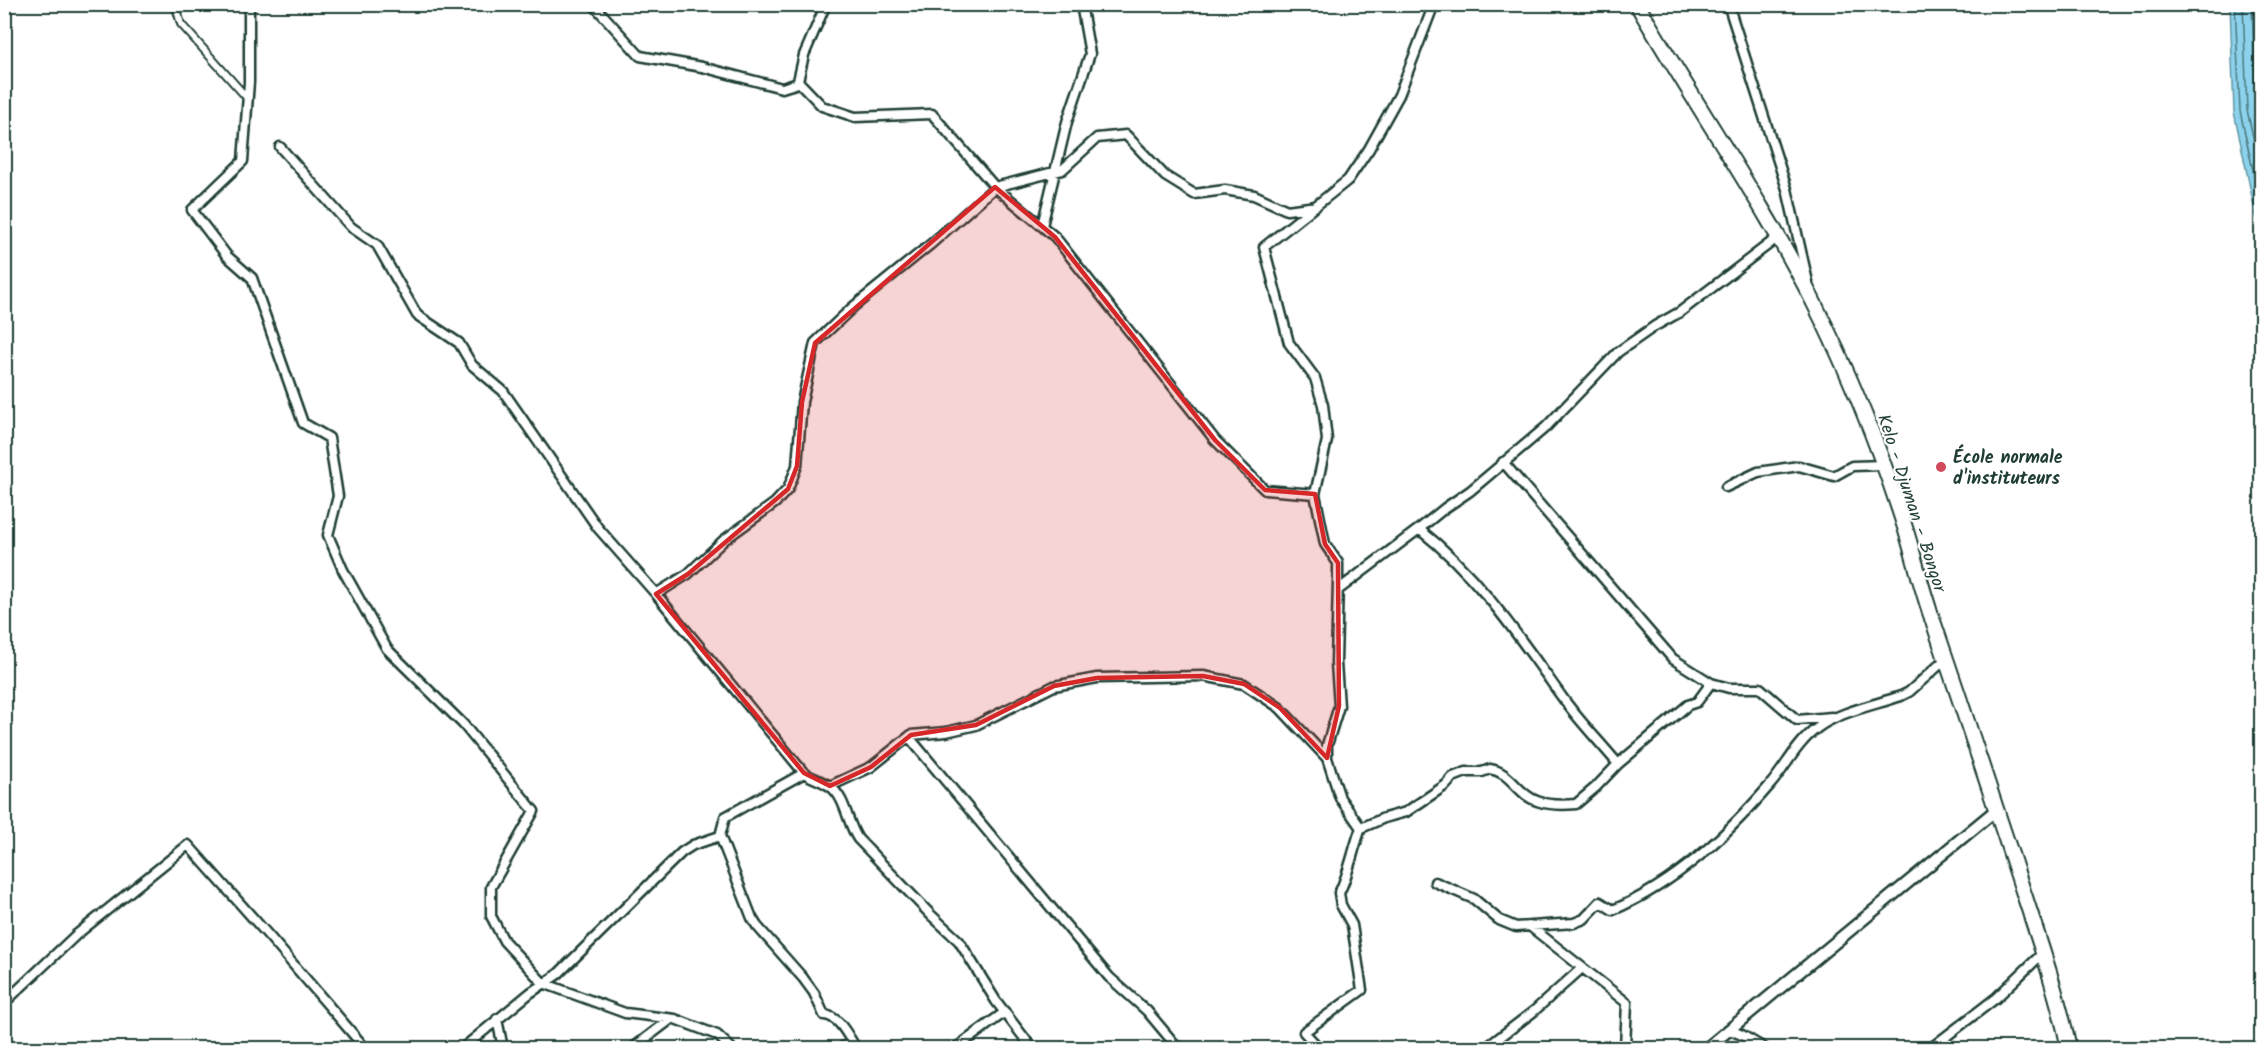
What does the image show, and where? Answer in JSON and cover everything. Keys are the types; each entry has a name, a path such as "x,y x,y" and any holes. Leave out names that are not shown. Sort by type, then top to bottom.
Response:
{"highway":[{"name":"Kelo - Djuman - Bongor","path":"1637,4 1811,297 1884,465 1923,594 2043,953 2061,1010 2069,1048"}],"street":[{"path":"175,4 181,24 248,100"},
{"path":"249,4 248,100 243,161 192,210 227,256 252,278 303,423 329,438 339,496 328,535 343,570 387,649 463,724 534,811 492,887 491,916 504,941 543,983 626,1013 671,1019 717,1035 730,1048"},
{"path":"593,4 640,56 702,67 782,88 795,84"},
{"path":"826,4 804,55 798,81 822,106 855,117 932,114 995,187 1062,246 1215,440 1265,490 1315,494"},
{"path":"1042,226 1067,122 1090,54 1081,4"},
{"path":"1360,828 1340,798 1327,758 1327,745 1339,706 1336,663 1338,563 1325,544 1315,494 1327,440 1323,405 1315,378 1289,344 1264,248 1348,180 1369,149 1399,95 1434,4"},
{"path":"1728,4 1787,189 1811,297"},
{"path":"656,594 688,574 724,540 775,503 788,489 797,466 802,402 815,343 853,307 931,244 995,187 1062,170 1097,138 1126,135 1165,177 1194,194 1225,190 1254,195 1287,210 1316,206"},
{"path":"280,147 351,227 377,245 417,315 459,343 472,365 503,391 598,528 656,594 804,773 830,786 839,797 850,826 858,839 959,941 1005,1012 1032,1048"},
{"path":"1338,590 1444,508 1470,491 1546,427 1618,352 1654,326 1680,312 1777,238"},
{"path":"1503,462 1673,659 1711,683 1729,688 1760,688 1797,720 1839,717"},
{"path":"1726,487 1758,472 1799,466 1834,476 1852,466 1884,465"},
{"path":"1419,529 1456,562 1511,624 1563,699 1618,764"},
{"path":"1435,882 1474,899 1507,925 1531,927 1574,923 1584,919 1600,902 1613,910 1685,868 1704,854 1778,776 1808,735 1817,727 1910,692 1946,659"},
{"path":"830,786 871,767 909,737 976,725 1054,686 1097,678 1203,676 1244,684 1280,708 1327,758"},
{"path":"1319,1048 1304,1032 1362,990 1352,925 1341,905 1339,893 1344,886 1360,828 1406,812 1453,777 1466,772 1495,770 1508,777 1526,795 1538,801 1576,804 1618,764 1688,705 1697,702 1711,683"},
{"path":"909,737 1109,977 1147,1011 1178,1048"},
{"path":"804,773 726,817 720,836 757,926 803,978 814,993 824,1015 831,1016 838,1022 854,1045 841,1048"},
{"path":"1707,1048 1996,810"},
{"path":"463,1048 543,983 558,974 682,852 693,845 720,836"},
{"path":"4,1003 76,935 188,845 268,934 365,1048"},
{"path":"1531,927 1627,1003 1625,1048"},
{"path":"1931,1048 1996,998 2043,953"},
{"path":"1486,1048 1534,1011 1582,968"},
{"path":"956,1048 1005,1012"},
{"path":"497,1019 503,1048"},
{"path":"633,1048 671,1019"},
{"path":"1730,1030 1764,1048"}],"highlighted area":[{"path":"995,187 1055,237 1215,440 1265,490 1315,494 1325,544 1338,563 1339,706 1327,758 1280,708 1244,684 1203,676 1097,678 1054,686 976,725 911,735 871,767 830,786 804,773 656,594 688,574 788,489 797,466 802,402 815,343"}],"water":[{"path":"2230,5 2261,5 2261,265 2258,225 2234,112"}],"place":[{"name":"École normale d'instituteurs","path":"1941,467"}]}
